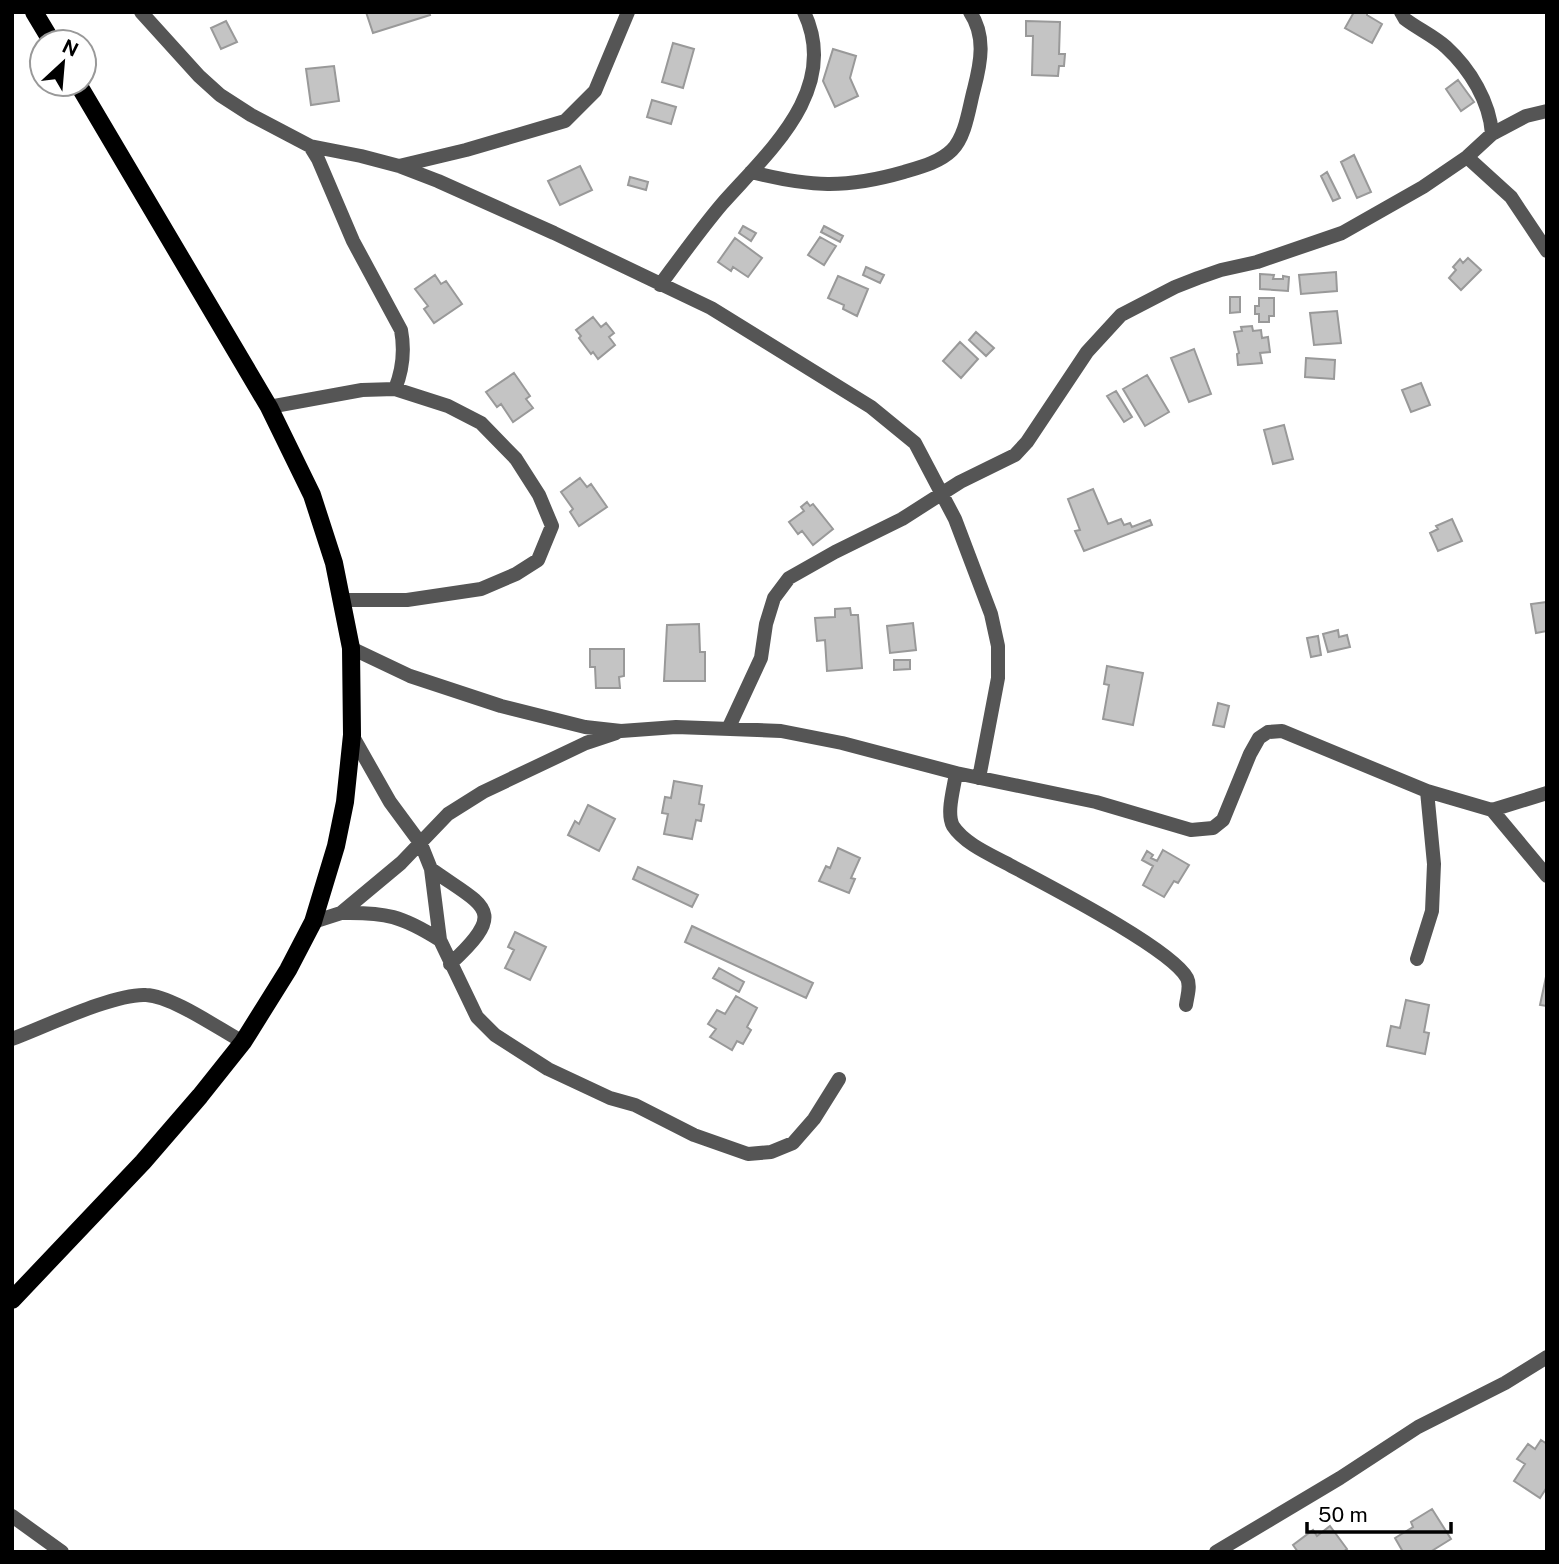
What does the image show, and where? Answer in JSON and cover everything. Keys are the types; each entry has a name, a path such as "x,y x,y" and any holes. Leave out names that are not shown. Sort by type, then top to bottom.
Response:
{"main road":[{"path":"34,12 44,28"},
{"path":"12,1300 143,1162 243,1042 288,970 313,922 336,846 345,802 352,735 351,648 328,542 312,495 269,407 86,98"}],"street":[{"path":"141,12 199,76 220,95 251,115 310,146 399,166 554,233 711,308 872,407 915,443 955,519 990,614 998,646 998,678 979,778"},
{"path":"399,166 565,121 596,90 628,12"},
{"path":"660,285 705,225 800,111 810,82 814,53 811,28 804,12"},
{"path":"751,172 790,182 849,185 917,168 936,161 952,150 960,139 976,82 982,42 977,23 970,12"},
{"path":"1401,12 1405,19 1446,47 1460,63 1487,104 1491,115 1492,134"},
{"path":"729,727 761,658 766,624 774,598 789,578 902,519 940,493 1015,455 1027,442 1087,352 1121,315 1175,286 1342,233 1423,187 1467,157 1492,134 1525,116 1547,111"},
{"path":"310,146 353,241 401,330 404,345 402,369 395,389"},
{"path":"1467,157 1511,197 1547,251"},
{"path":"269,407 362,390 395,389 448,406 481,423 516,459 539,495 552,526 538,560 516,574 481,589 407,600 342,600"},
{"path":"351,648 410,677 501,706 585,727 621,731 676,727 781,731 842,743 956,773 1096,802 1191,830 1213,828 1223,820 1250,754 1259,738 1268,732 1282,731 1427,791 1492,810 1547,793"},
{"path":"341,913 421,844 448,814 483,792 586,743 621,731"},
{"path":"352,735 390,802 421,844 431,869 440,940 477,1017 495,1035 548,1069 610,1098 635,1105 694,1135 748,1154 771,1152 793,1143 814,1119 839,1079"},
{"path":"956,773 950,814 952,824 960,834 1154,949 1187,978 1189,986 1186,1005"},
{"path":"1417,959 1432,911 1434,864 1427,791"},
{"path":"1492,810 1547,876"},
{"path":"431,869 468,893 483,910 486,921 476,939 450,964"},
{"path":"313,922 341,913 367,912 399,917 440,940"},
{"path":"12,1039 117,999 146,995 174,1004 243,1042"},
{"path":"1216,1552 1340,1478 1418,1427 1505,1383 1547,1357"},
{"path":"12,1516 62,1552"}],"building":[{"path":"366,12 429,12 430,15 373,33"},
{"path":"1354,12 1367,12 1367,15 1382,24 1372,43 1345,28"},
{"path":"226,21 237,42 221,49 211,28"},
{"path":"1026,21 1060,22 1059,54 1065,54 1064,66 1059,66 1058,76 1032,75 1033,36 1026,36"},
{"path":"673,43 694,49 683,88 662,82"},
{"path":"833,49 856,56 850,78 858,96 835,107 823,81"},
{"path":"334,66 339,101 311,105 306,69"},
{"path":"1458,80 1474,102 1461,111 1446,89"},
{"path":"652,100 676,107 671,124 647,117"},
{"path":"1354,155 1371,192 1357,198 1341,162"},
{"path":"580,166 592,190 560,205 548,181"},
{"path":"1327,172 1340,198 1333,201 1321,176"},
{"path":"630,177 648,182 646,190 628,185"},
{"path":"743,226 756,233 751,241 739,233"},
{"path":"824,226 843,236 840,242 821,232"},
{"path":"820,237 836,246 824,265 808,255"},
{"path":"735,238 762,258 748,277 733,267 731,271 718,262"},
{"path":"1468,258 1481,270 1461,290 1449,278 1460,259 1463,263"},
{"path":"866,267 884,275 880,283 863,275"},
{"path":"1336,272 1337,291 1301,294 1299,275"},
{"path":"1260,274 1274,275 1273,279 1289,277 1288,291 1260,289"},
{"path":"435,275 441,284 446,281 462,304 434,323 424,309 428,306 415,289"},
{"path":"838,276 868,289 857,316 843,309 844,305 828,298"},
{"path":"1230,297 1240,297 1240,312 1230,313"},
{"path":"1259,298 1274,298 1274,316 1269,316 1269,322 1259,322 1259,314 1255,314"},
{"path":"1337,311 1341,343 1314,345 1310,313"},
{"path":"593,317 601,327 606,323 614,333 609,337 615,345 598,359 593,352 591,354 576,330"},
{"path":"1252,326 1253,331 1261,330 1262,338 1268,337 1270,352 1260,353 1262,363 1238,365 1239,353 1234,332 1242,331 1241,327"},
{"path":"976,332 994,348 986,356 969,340"},
{"path":"960,342 978,359 961,378 943,361"},
{"path":"1194,349 1211,394 1189,402 1171,358"},
{"path":"1306,358 1335,360 1334,379 1305,377"},
{"path":"514,373 530,396 526,399 533,408 513,422 501,404 497,407 486,392"},
{"path":"1147,375 1169,412 1145,426 1123,389"},
{"path":"1421,383 1430,405 1411,412 1402,390"},
{"path":"1116,391 1132,417 1124,422 1107,396"},
{"path":"1284,425 1293,459 1273,464 1264,430"},
{"path":"580,478 587,487 591,484 607,507 579,526 570,512 573,509 561,492"},
{"path":"1093,489 1108,524 1121,519 1124,525 1130,523 1132,527 1150,520 1152,525 1084,551 1075,531 1080,530 1068,499"},
{"path":"807,502 810,506 813,504 833,529 813,545 802,531 798,534 789,522 804,511 801,507"},
{"path":"1452,519 1462,541 1438,551 1430,533 1438,529 1436,526"},
{"path":"1547,602 1547,631 1536,633 1531,604"},
{"path":"850,608 851,615 858,615 862,668 827,671 825,640 817,641 815,618 835,617 835,609"},
{"path":"913,623 916,650 890,653 887,626"},
{"path":"699,624 700,652 705,652 705,681 664,681 667,625"},
{"path":"1338,630 1339,637 1347,635 1350,647 1328,652 1323,634"},
{"path":"1318,636 1321,655 1311,657 1307,638"},
{"path":"590,649 624,649 624,676 619,677 620,688 596,688 595,667 590,667"},
{"path":"894,660 910,660 910,669 894,670"},
{"path":"1107,666 1143,673 1133,725 1103,719 1109,685 1104,684"},
{"path":"1218,703 1229,706 1224,727 1213,725"},
{"path":"674,781 702,786 699,804 704,805 701,821 696,820 692,839 664,834 668,814 662,813 665,797 671,798"},
{"path":"588,805 615,819 599,851 568,835 575,821 579,824"},
{"path":"838,848 860,858 851,878 855,879 849,893 819,881 826,866 830,868"},
{"path":"1163,850 1189,865 1178,883 1174,881 1164,897 1143,885 1153,866 1142,860 1147,851 1153,855 1151,858 1157,861"},
{"path":"638,867 698,895 692,907 633,879"},
{"path":"692,926 813,983 806,998 685,942"},
{"path":"515,932 546,947 530,980 505,968 514,950 508,947"},
{"path":"719,968 744,982 739,992 713,978"},
{"path":"1547,972 1547,1006 1540,1005"},
{"path":"736,996 757,1008 747,1027 751,1030 743,1044 737,1041 732,1050 710,1037 716,1029 708,1024 717,1010 725,1014"},
{"path":"1406,1000 1429,1005 1424,1032 1429,1033 1425,1054 1387,1046 1391,1026 1400,1028"},
{"path":"1541,1440 1547,1444 1547,1487 1540,1498 1514,1481 1525,1464 1517,1459 1528,1444 1535,1449"},
{"path":"1432,1509 1451,1539 1430,1552 1403,1552 1395,1538 1413,1527 1411,1522"},
{"path":"1330,1526 1347,1549 1343,1552 1298,1552 1293,1545 1313,1530 1317,1536"}]}
